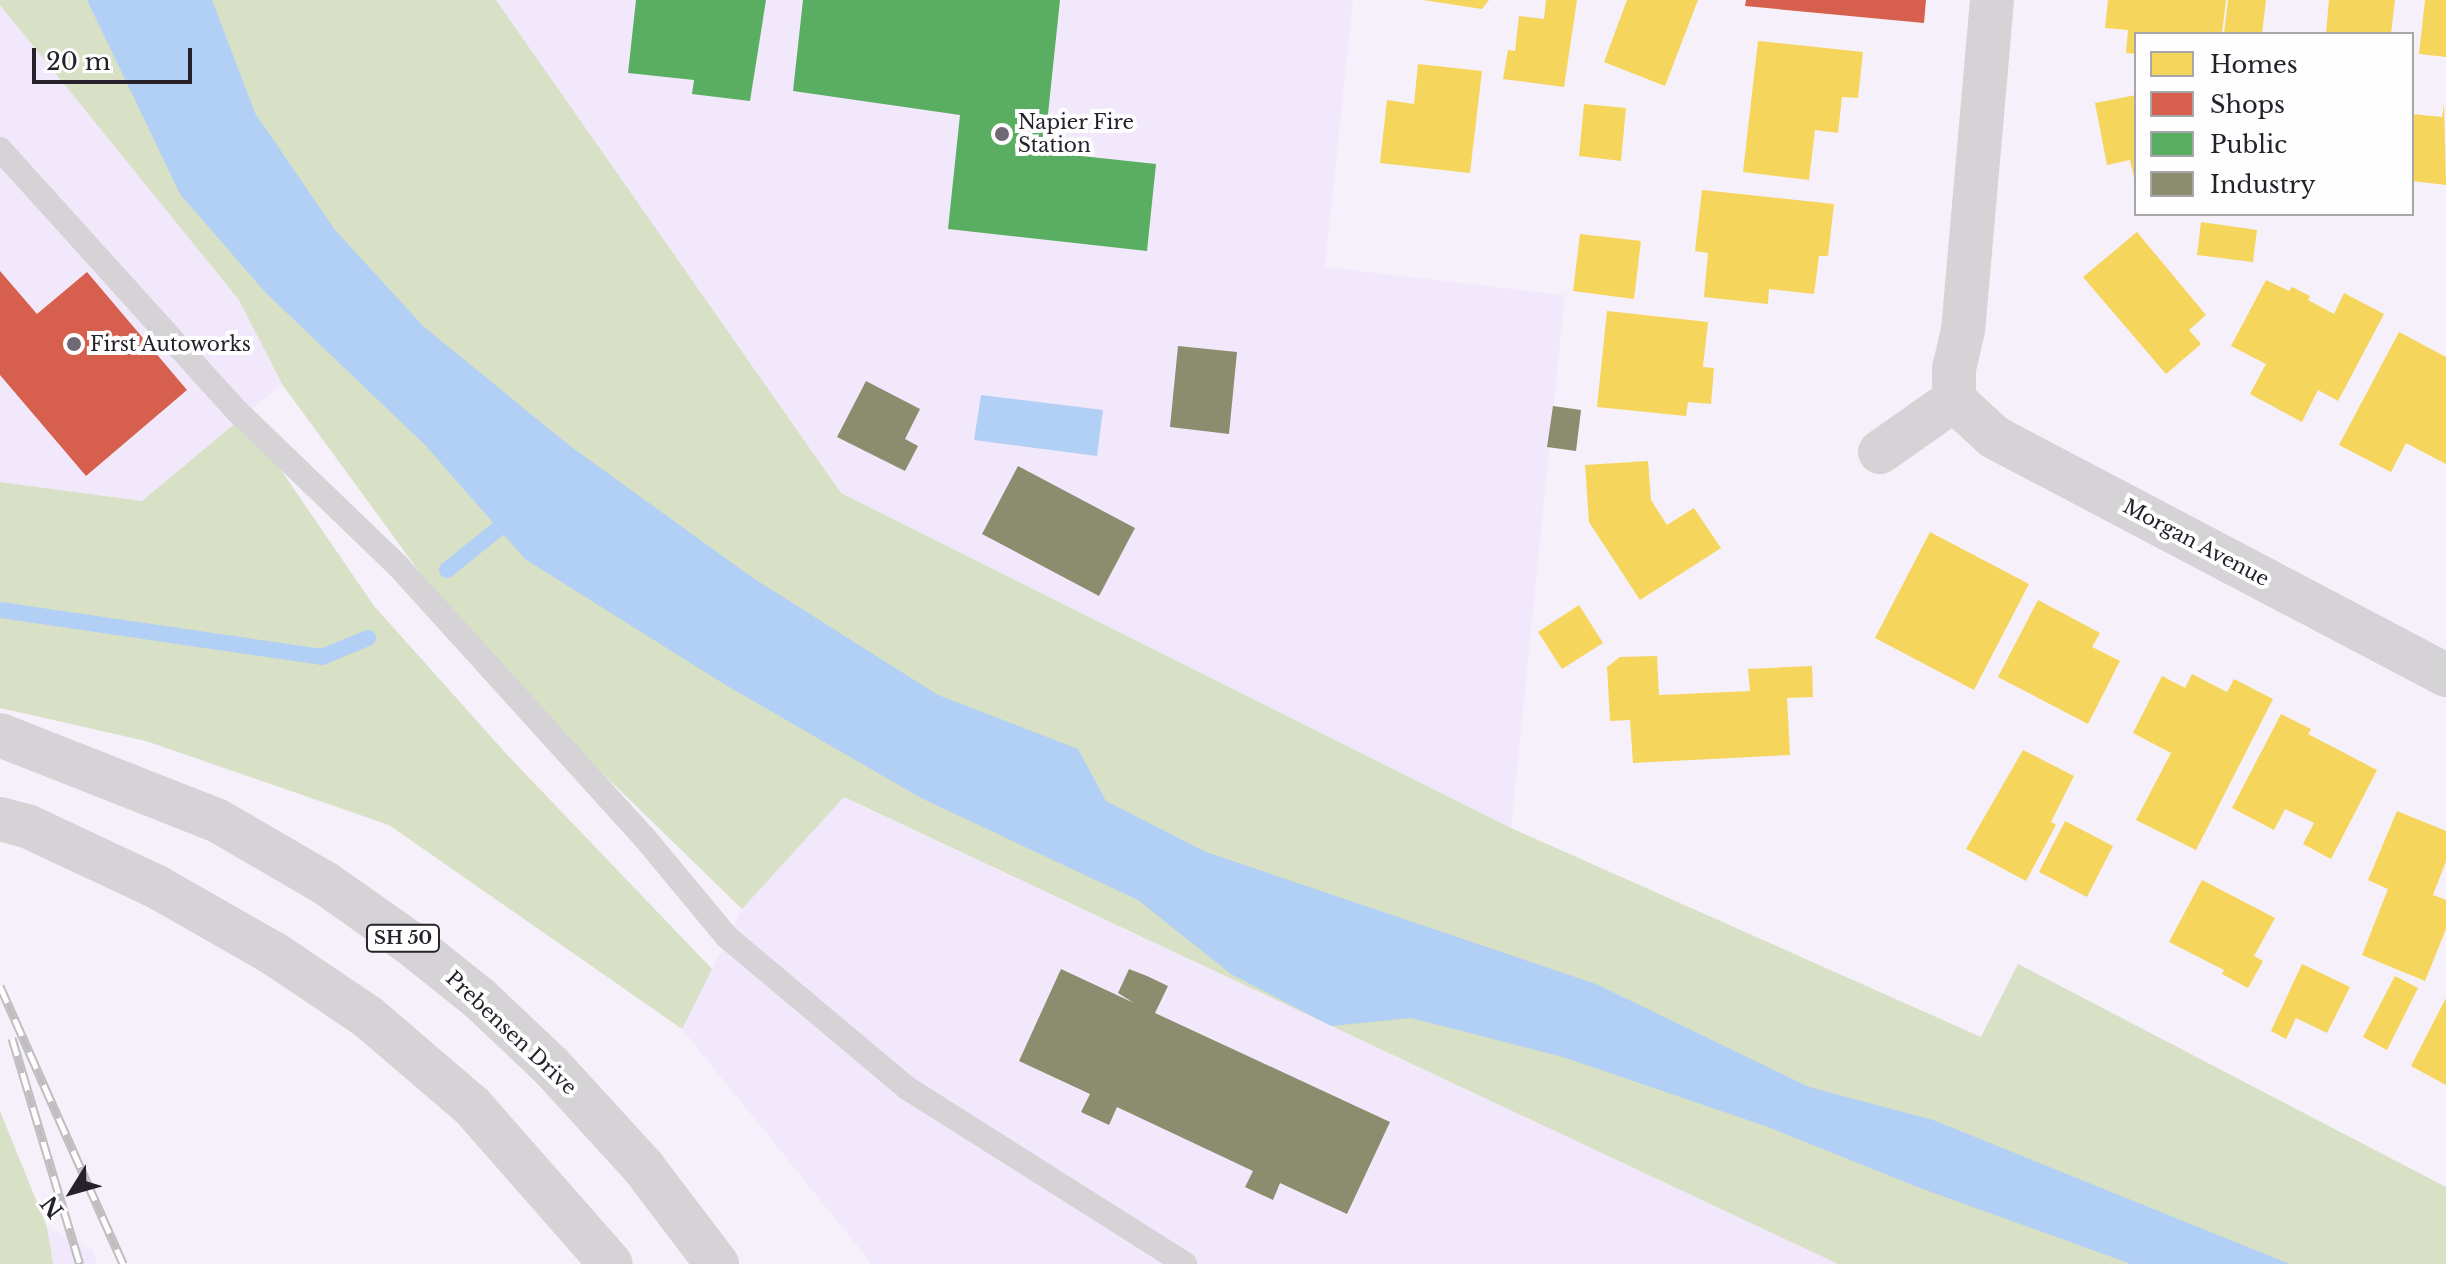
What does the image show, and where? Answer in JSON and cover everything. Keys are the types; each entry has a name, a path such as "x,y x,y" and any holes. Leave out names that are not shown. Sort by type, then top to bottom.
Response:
{"main road":[{"path":"1880,452 1954,400 1954,369 1963,330 1992,0"},
{"name":"Morgan Avenue","path":"1954,400 1994,437 2446,675"},
{"name":"Prebensen Drive","path":"0,735 218,821 325,883 410,943 479,998 551,1066 644,1168 717,1264"},
{"path":"0,819 27,826 157,887 276,955 368,1017 472,1106 611,1264"}],"lane":[{"path":"0,149 237,411 399,567 644,837 727,937 907,1088 1185,1264"}],"shaded area":[{"path":"496,0 1353,0 1325,267 1565,295 1511,828 841,493"},
{"path":"0,5 239,300 282,384 142,501 0,482"},
{"path":"843,797 1838,1264 872,1264 682,1029 742,909"},
{"path":"47,1227 93,1250 97,1264 53,1264"}],"green space":[{"path":"0,0 496,0 841,493 1511,828 1981,1037 2018,964 2446,1187 2446,1264 1838,1264 844,797 742,909 595,766 424,578 282,384 239,300 0,5"},
{"path":"244,416 374,606 511,759 712,969 682,1029 389,825 146,741 0,708 0,482 142,501"},
{"path":"0,1111 47,1227 53,1264 0,1264"}],"water":[{"path":"87,0 212,0 255,113 335,230 423,326 570,446 753,578 938,695 1078,749 1106,801 1206,852 1596,984 1809,1087 1933,1120 2290,1264 2131,1264 1920,1188 1768,1127 1563,1057 1411,1018 1331,1026 1231,974 1138,900 921,798 724,684 525,559 425,445 265,292 180,194"},
{"path":"981,395 1103,410 1097,456 974,440"}],"building: Homes":[{"path":"1423,0 1489,0 1482,9"},
{"path":"1546,0 1577,0 1564,87 1503,79 1508,50 1515,51 1519,16 1544,19"},
{"path":"1627,0 1698,0 1665,86 1604,62"},
{"path":"2108,0 2226,0 2222,32 2134,32 2134,54 2126,53 2128,30 2105,28"},
{"path":"2228,0 2266,0 2262,32 2224,32"},
{"path":"2329,0 2395,0 2391,32 2326,32"},
{"path":"2425,0 2446,0 2446,57 2419,54"},
{"path":"1758,41 1863,52 1858,98 1842,97 1838,133 1815,130 1809,180 1743,172"},
{"path":"1418,64 1482,71 1470,173 1380,163 1387,100 1414,104"},
{"path":"2134,95 2134,178 2130,160 2107,165 2095,103"},
{"path":"1584,104 1626,108 1621,161 1579,156"},
{"path":"2444,104 2446,185 2414,181 2414,114 2442,117"},
{"path":"1702,190 1834,204 1828,256 1819,256 1814,294 1769,289 1768,304 1704,297 1708,253 1695,251"},
{"path":"2201,222 2257,230 2253,262 2197,255"},
{"path":"2137,232 2206,315 2189,330 2201,344 2166,374 2083,277"},
{"path":"1580,234 1641,241 1634,299 1573,291"},
{"path":"2266,280 2289,291 2292,287 2310,296 2308,300 2334,314 2344,293 2384,314 2338,401 2318,390 2302,422 2250,394 2266,364 2231,346"},
{"path":"1607,311 1708,322 1703,367 1714,368 1711,404 1688,402 1686,416 1597,407"},
{"path":"2399,332 2446,357 2446,464 2406,443 2391,472 2339,445"},
{"path":"1648,461 1651,500 1667,525 1694,508 1721,548 1640,600 1589,522 1585,465"},
{"path":"1930,532 2029,584 1974,690 1875,638"},
{"path":"2038,600 2100,633 2092,647 2120,661 2088,724 1998,677"},
{"path":"1579,605 1603,643 1562,669 1538,632"},
{"path":"1657,656 1659,695 1750,691 1748,669 1812,666 1813,697 1787,698 1790,755 1633,763 1630,720 1610,721 1607,667 1620,657"},
{"path":"2192,674 2227,692 2234,679 2273,699 2196,850 2136,820 2171,753 2133,733 2162,676 2185,688"},
{"path":"2281,714 2311,729 2308,734 2377,770 2331,859 2303,844 2314,823 2285,809 2274,830 2232,808"},
{"path":"2023,750 2074,776 2051,822 2056,825 2026,881 1966,849"},
{"path":"2397,811 2446,831 2446,861 2433,895 2446,900 2446,929 2425,981 2362,955 2388,889 2368,880"},
{"path":"2065,821 2113,846 2087,897 2039,872"},
{"path":"2202,880 2275,918 2254,956 2263,961 2248,988 2222,974 2224,970 2169,942"},
{"path":"2302,964 2350,987 2327,1033 2296,1018 2286,1039 2271,1031"},
{"path":"2395,976 2418,988 2387,1050 2363,1037"},
{"path":"2446,998 2446,1085 2411,1066"}],"building: Shops":[{"path":"1746,0 1926,0 1924,23 1745,6"},
{"name":"First Autoworks","path":"0,271 37,314 87,272 187,390 86,476 0,375"}],"building: Public":[{"path":"636,0 766,0 750,101 692,94 694,80 628,73"},
{"name":"Napier Fire Station","path":"803,0 1060,0 1044,152 1156,164 1147,251 948,229 960,115 793,91"}],"building: Industry":[{"path":"1178,346 1237,352 1229,434 1170,427"},
{"path":"866,381 920,409 905,439 918,446 905,471 837,437"},
{"path":"1553,406 1581,410 1576,451 1547,447"},
{"path":"1018,466 1135,528 1099,596 982,534"},
{"path":"1061,969 1134,1003 1118,993 1129,969 1147,976 1168,986 1155,1013 1390,1122 1347,1214 1280,1183 1273,1200 1245,1187 1253,1171 1117,1107 1109,1125 1081,1112 1090,1094 1019,1061"}],"waterway":[{"path":"447,570 514,516"},
{"path":"0,610 322,657 368,638"}],"railway":[{"path":"0,986 123,1264"},
{"path":"12,1038 80,1264"}],"place":[{"name":"Napier Fire Station","path":"1002,134"},
{"name":"First Autoworks","path":"74,344"}]}
